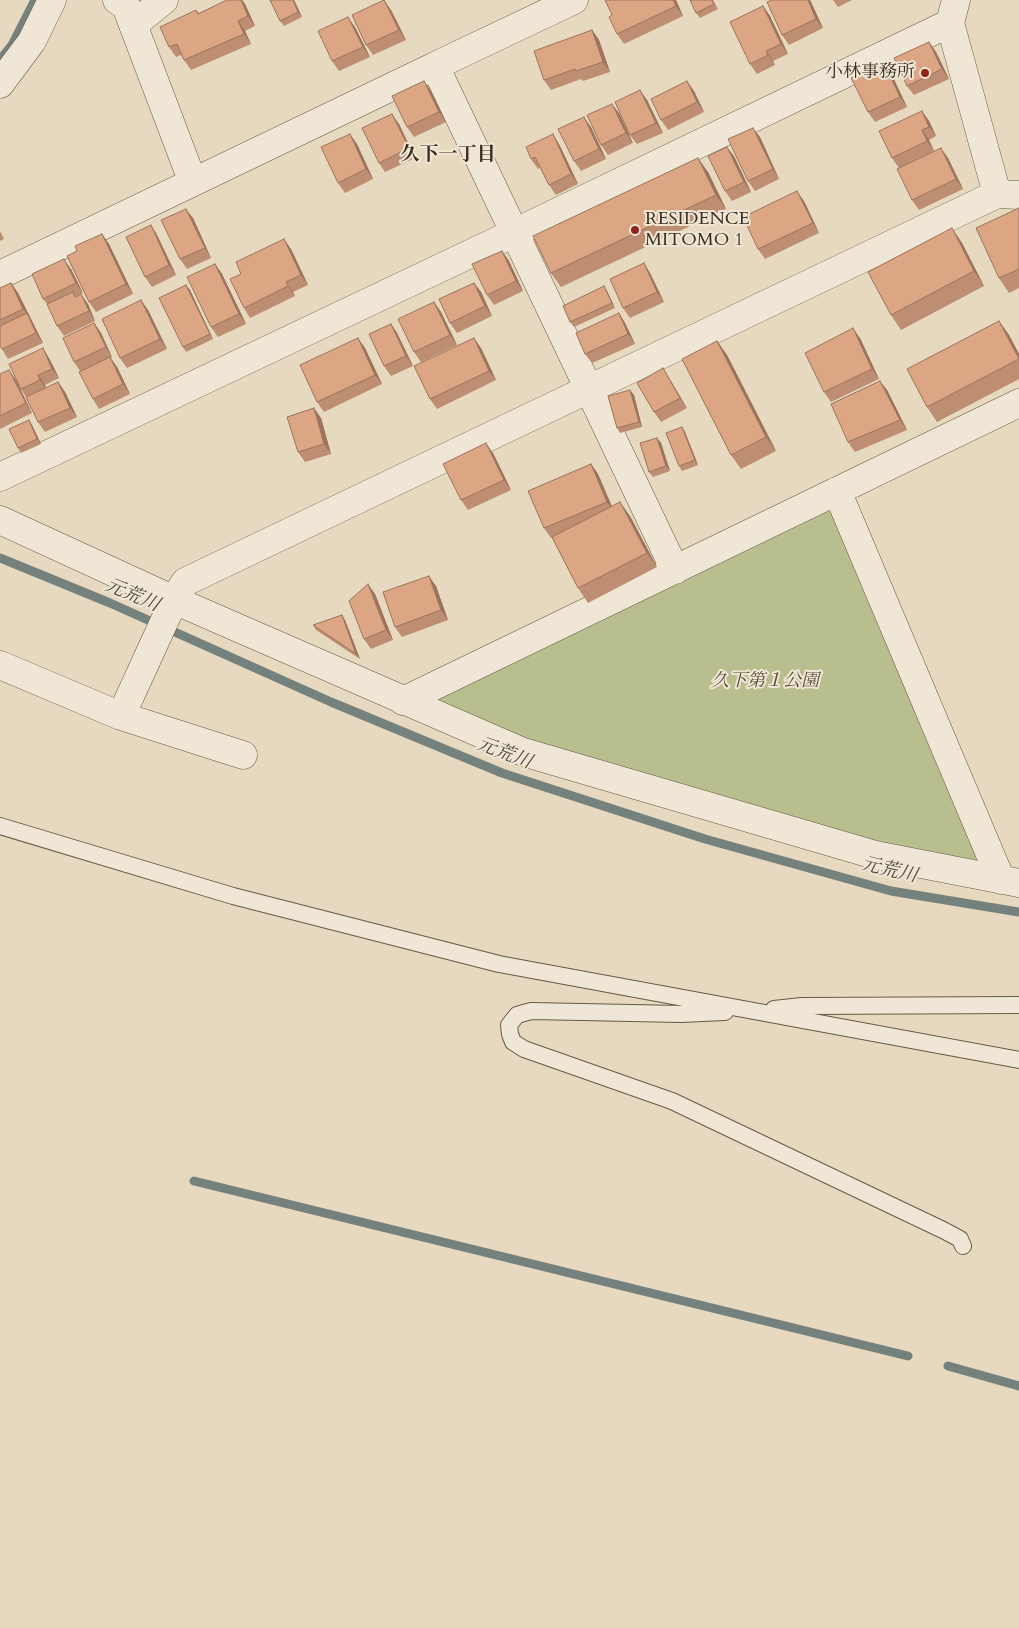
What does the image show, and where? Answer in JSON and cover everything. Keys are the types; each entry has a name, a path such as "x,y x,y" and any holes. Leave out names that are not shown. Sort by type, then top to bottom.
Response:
{"street":[{"path":"0,84 32,40 52,0"},
{"path":"117,0 126,6 192,180"},
{"path":"133,25 164,0"},
{"path":"0,275 192,180 574,0"},
{"path":"0,477 514,233 953,12 1008,194 589,389 185,582 171,606 121,716"},
{"path":"435,66 675,570"},
{"path":"403,701 1019,403"},
{"path":"837,491 1010,881"},
{"path":"0,520 171,606 523,752 701,806 875,854 1010,881"},
{"path":"0,665 121,716 243,755"}],"lane":[{"path":"0,826 234,896 499,964 1019,1060"},
{"path":"963,1246 960,1239 943,1230 681,1106 524,1049 513,1042 509,1025 517,1015 531,1011 681,1014 754,1011 802,1006 1019,1005"}],"green space":[{"name":"久下第１公園","path":"831,509 982,866 876,846 540,748 429,702"}],"building":[{"path":"227,0 241,0 248,16 238,21 244,34 184,60 177,44 169,47 160,27 196,10 198,14"},
{"path":"270,0 293,0 298,12 280,21"},
{"path":"384,0 399,30 366,45 352,15"},
{"path":"605,0 673,0 676,6 617,34 609,17 612,15"},
{"path":"690,0 712,0 714,4 696,13"},
{"path":"772,0 808,0 816,19 782,35 767,2"},
{"path":"763,6 781,44 766,51 768,55 750,64 730,22"},
{"path":"348,17 363,47 332,61 318,31"},
{"path":"592,30 603,62 544,80 534,51"},
{"path":"929,42 942,69 907,86 894,58"},
{"path":"884,63 900,97 868,112 851,78"},
{"path":"424,81 439,112 407,127 392,96"},
{"path":"687,81 697,102 661,120 651,99"},
{"path":"640,90 656,123 630,135 615,102"},
{"path":"612,104 626,133 601,145 587,115"},
{"path":"922,111 929,127 922,130 927,141 892,158 879,131"},
{"path":"392,114 409,148 379,163 362,128"},
{"path":"584,117 599,149 574,161 558,129"},
{"path":"753,128 773,169 748,181 728,139"},
{"path":"350,134 366,169 338,183 321,147"},
{"path":"553,134 571,174 549,185 535,157 531,159 526,147"},
{"path":"727,147 744,182 725,191 708,156"},
{"path":"941,148 956,179 912,200 897,169"},
{"path":"698,158 716,195 551,273 533,236"},
{"path":"797,191 813,223 758,249 743,217"},
{"path":"1019,208 1019,269 999,278 976,228"},
{"path":"186,209 205,248 180,259 161,220"},
{"path":"151,225 169,265 145,277 126,237"},
{"path":"952,228 974,271 891,315 868,272"},
{"path":"102,234 126,284 89,302 67,256 77,251 75,246"},
{"path":"284,239 301,275 286,282 288,286 244,308 230,279 241,274 236,262"},
{"path":"502,251 516,281 487,295 472,264"},
{"path":"64,259 76,283 43,299 32,274"},
{"path":"644,263 657,292 623,308 610,279"},
{"path":"215,264 239,314 211,327 187,277"},
{"path":"11,283 23,309 0,320 0,288"},
{"path":"474,283 485,306 450,323 439,299"},
{"path":"186,285 210,334 183,347 159,298"},
{"path":"604,286 612,303 570,322 563,306"},
{"path":"73,292 75,297 81,294 89,311 57,326 47,304"},
{"path":"141,300 160,339 120,358 102,319"},
{"path":"434,302 450,335 414,352 398,319"},
{"path":"27,313 36,333 2,349 0,346 0,326"},
{"path":"619,313 628,334 585,354 576,333"},
{"path":"999,321 1019,359 927,407 907,369"},
{"path":"94,323 106,347 74,362 63,338"},
{"path":"391,324 406,356 384,366 369,334"},
{"path":"853,328 872,369 824,392 805,353"},
{"path":"358,338 375,375 317,402 300,365"},
{"path":"474,338 489,371 430,399 414,366"},
{"path":"717,341 766,437 731,455 682,359"},
{"path":"43,348 52,369 38,375 40,380 21,389 9,364"},
{"path":"110,357 123,384 93,399 79,372"},
{"path":"663,368 680,398 654,412 637,383"},
{"path":"9,370 26,403 0,416 0,374"},
{"path":"880,381 900,420 848,442 831,404"},
{"path":"58,382 70,408 38,422 26,397"},
{"path":"630,390 639,422 617,428 608,396"},
{"path":"314,408 324,444 298,452 287,417"},
{"path":"29,420 37,439 18,448 9,429"},
{"path":"682,427 695,460 679,466 666,433"},
{"path":"657,438 666,466 649,472 640,443"},
{"path":"486,443 504,480 461,500 443,464"},
{"path":"591,464 607,502 544,528 528,491"},
{"path":"620,502 647,553 578,588 552,537"},
{"path":"429,576 441,610 395,627 383,592"},
{"path":"368,584 386,630 364,639 349,601"},
{"path":"342,615 356,654 313,625"}],"waterway":[{"name":"元荒川","path":"0,60 12,45 35,0"},
{"name":"元荒川","path":"0,558 110,603 331,702 502,773 705,839 891,891 1019,912"},
{"path":"194,1181 908,1356"},
{"path":"948,1366 1019,1386"}],"place":[{"name":"小林事務所","path":"925,73"},
{"name":"RESIDENCE MITOMO 1","path":"635,230"}],"district":[{"name":"久下一丁目","path":"448,156"}]}
